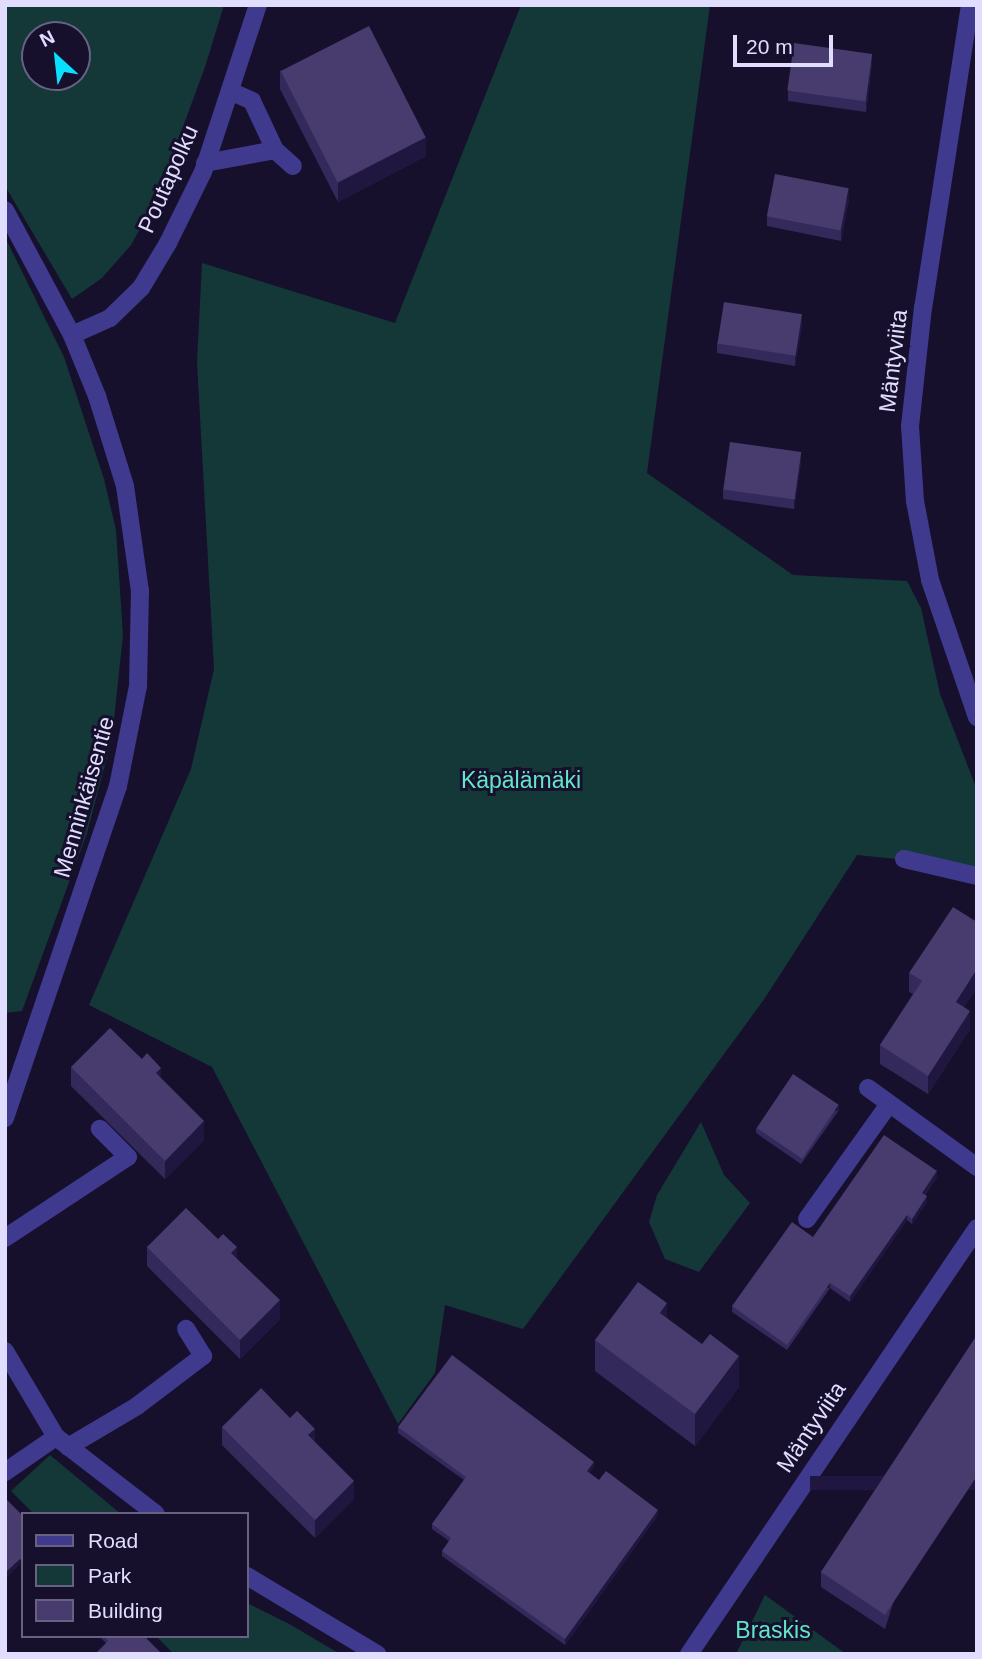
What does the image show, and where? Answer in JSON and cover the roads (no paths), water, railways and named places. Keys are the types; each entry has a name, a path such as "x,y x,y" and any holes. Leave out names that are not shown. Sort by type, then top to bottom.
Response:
{"street":[{"name":"Poutapolku","path":"72,335 110,318 141,288 168,243 205,163 258,5"},
{"name":"Mäntyviita","path":"972,9 923,307 910,426 915,501 928,573 942,621 977,717"},
{"path":"230,91 252,101 275,150 293,166"},
{"path":"205,163 275,150"},
{"name":"Menninkäisentie","path":"5,210 72,335 112,442 132,523 140,591 138,686 118,786 5,1118"},
{"path":"904,859 977,876"},
{"path":"868,1088 977,1167"},
{"path":"807,1219 889,1104"},
{"path":"5,1238 128,1157 100,1129"},
{"name":"Mäntyviita","path":"689,1654 977,1228"},
{"path":"5,1472 137,1406 203,1356 186,1329"},
{"path":"5,1351 62,1442 153,1512"},
{"path":"248,1578 377,1654"}],"park label":[{"name":"Käpälämäki","path":"521,780"},
{"name":"Braskis","path":"773,1630"}]}
